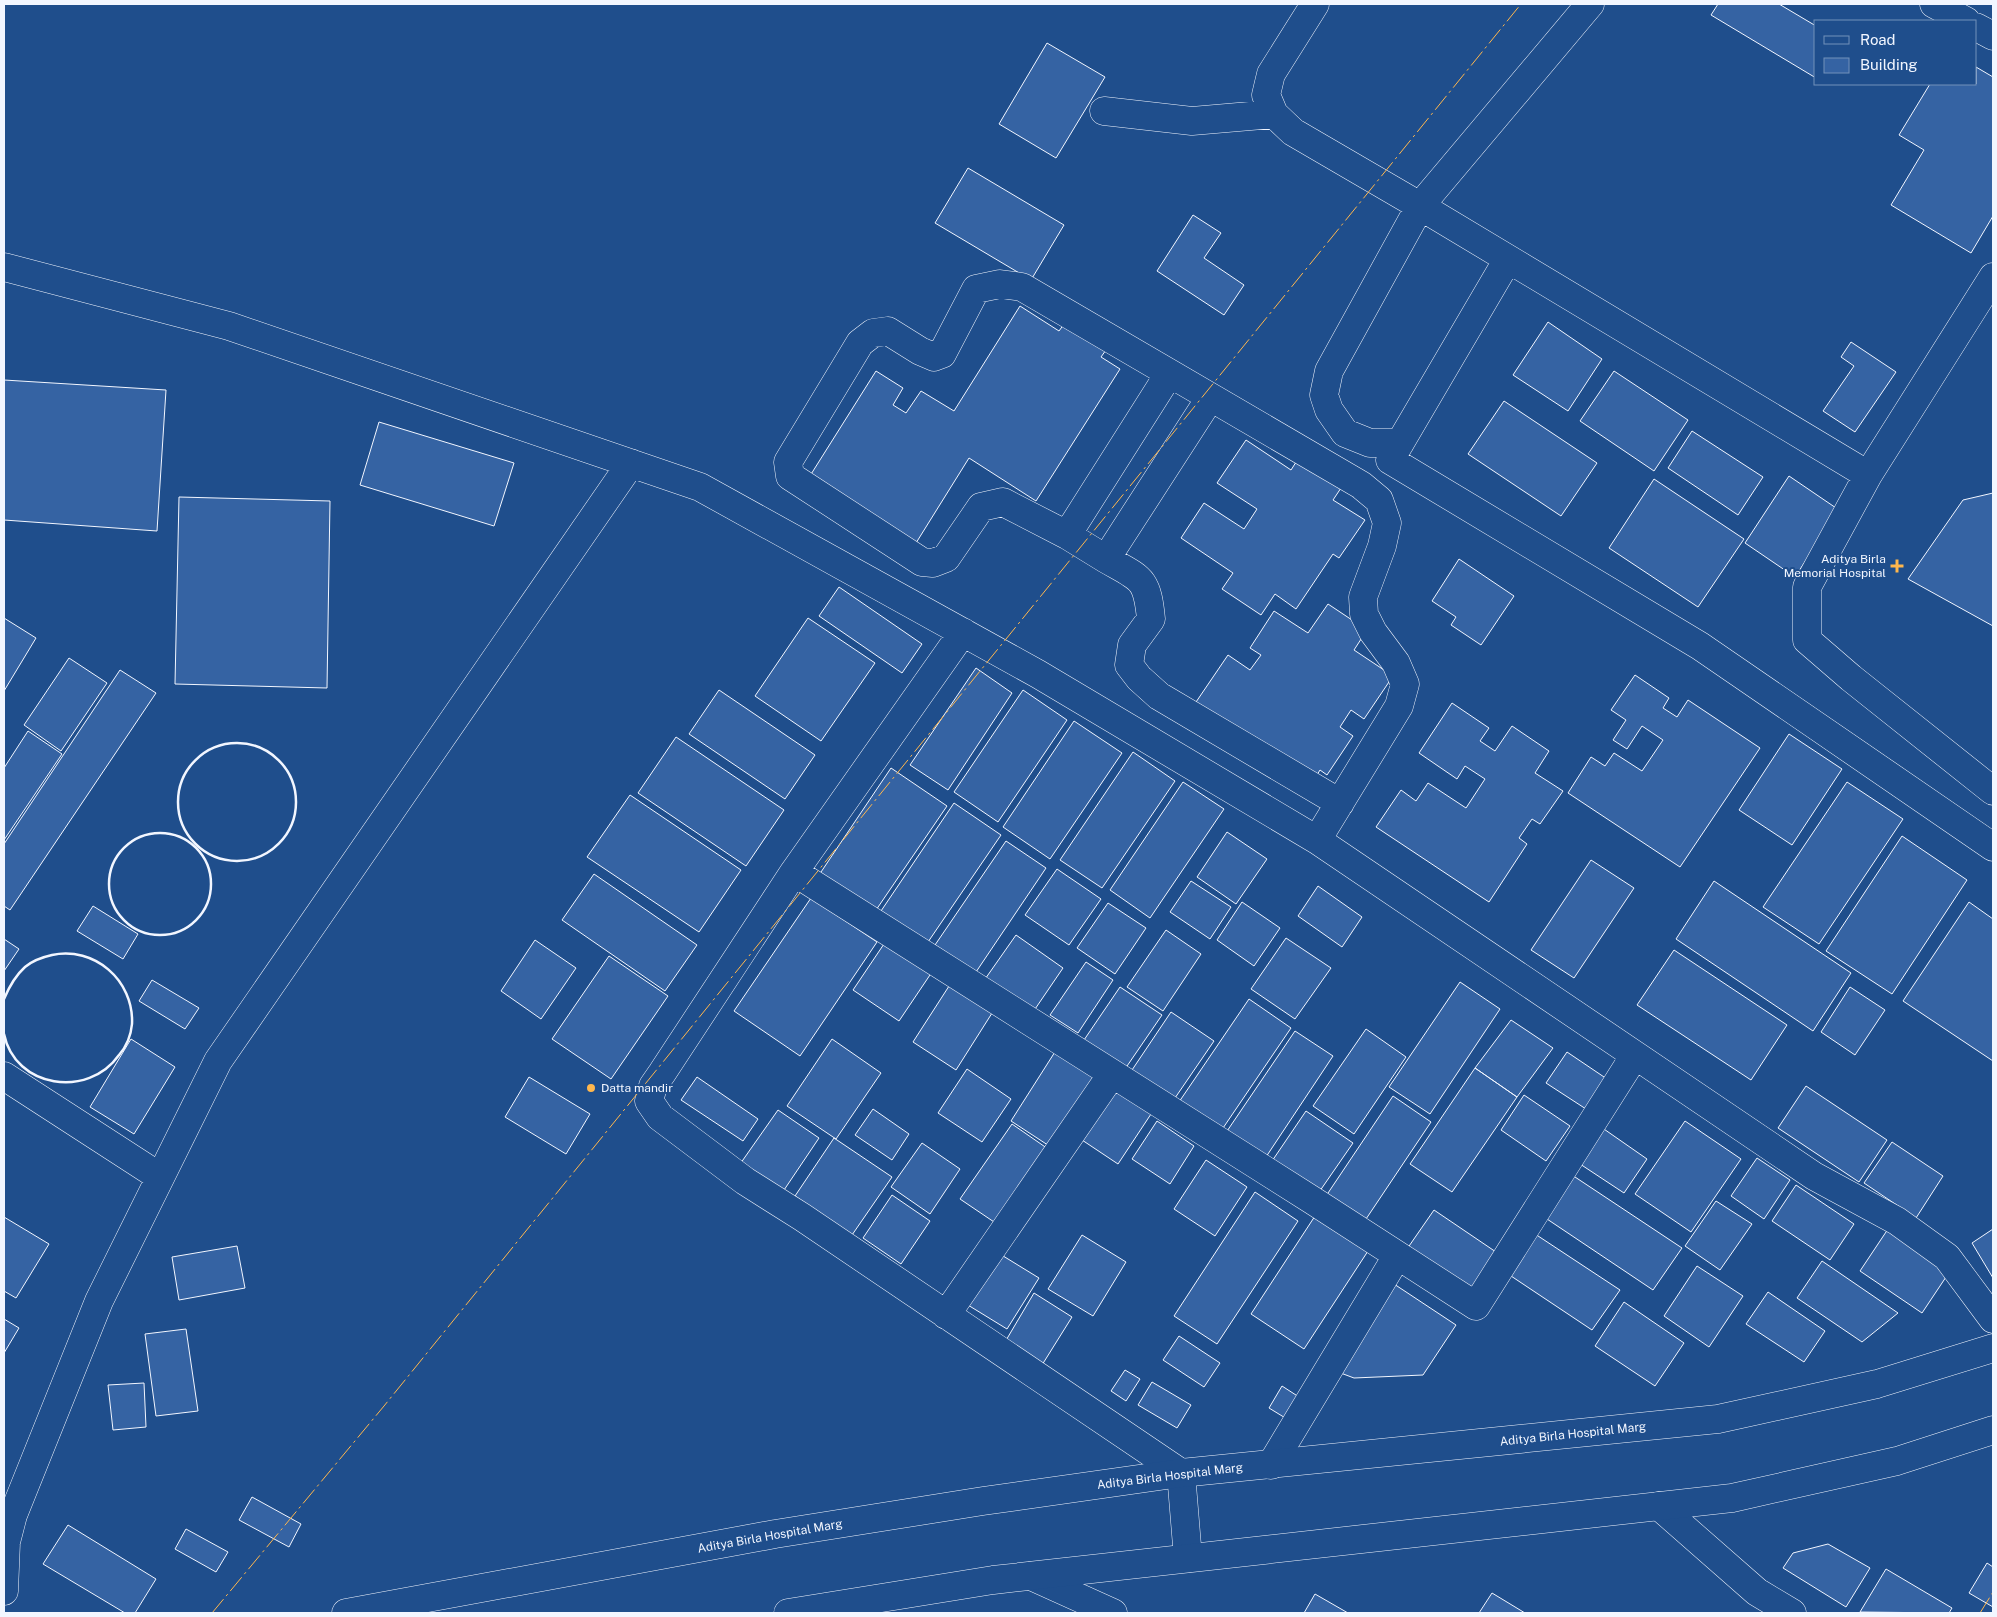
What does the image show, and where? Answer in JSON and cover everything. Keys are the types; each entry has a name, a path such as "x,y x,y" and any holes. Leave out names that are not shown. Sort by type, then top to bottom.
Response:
{"street":[{"path":"1315,4 1271,74 1266,95 1274,114 1293,132 1420,206 1868,475"},
{"path":"1400,443 1370,442 1345,432 1329,410 1324,394 1329,371 1420,206 1590,4"},
{"path":"1934,4 1964,20"},
{"path":"1977,28 1993,36"},
{"path":"1104,111 1192,121 1274,114"},
{"path":"1508,259 1390,460 1700,646 1993,847"},
{"path":"4,267 229,326 700,487 1038,674 1317,840 1814,1176 1897,1221 1947,1257 1993,1319"},
{"path":"1993,277 1868,475 1807,587 1807,640 1851,678 1993,791"},
{"path":"1317,840 1340,803 1399,706 1405,684 1396,662 1373,632 1364,614 1364,598 1382,546 1387,523 1379,500 1361,485 1022,286 1000,284 976,289 942,354 934,357 920,351 888,331 873,333 860,343 788,462 790,476 922,562 933,563 946,558 981,507 1003,502 1068,535 1141,578 1149,598 1150,619 1132,645 1129,665 1139,678 1159,696 1340,803"},
{"path":"1068,535 1170,374"},
{"path":"1106,559 1210,398"},
{"path":"4,1591 6,1542 13,1515 99,1301 218,1061 631,463"},
{"path":"963,632 794,872 653,1086 649,1101 660,1117 745,1181 802,1217 1181,1473 1188,1558"},
{"path":"794,872 1476,1306 1635,1055"},
{"path":"946,1315 1112,1074"},
{"path":"4,1076 160,1177"},
{"path":"1271,1465 1397,1256"},
{"name":"Aditya Birla Hospital Marg","path":"346,1613 775,1534 983,1501 1181,1473 1718,1419 1877,1384 1993,1348"},
{"path":"789,1613 993,1580 1732,1498 1897,1461 1993,1430"},
{"path":"1659,1506 1757,1592 1792,1613"},
{"path":"1031,1576 1113,1613"}],"building":[{"path":"1718,4 1779,4 1814,25 1814,77 1711,15"},
{"path":"1047,43 1105,77 1056,158 999,124"},
{"path":"1977,68 1993,77 1993,216 1971,253 1891,205 1924,150 1899,135 1929,85 1977,85"},
{"path":"968,168 1064,225 1031,280 935,223"},
{"path":"1193,215 1221,233 1204,258 1244,285 1224,315 1157,271"},
{"path":"1020,306 1059,331 1064,324 1106,350 1101,357 1120,369 1036,501 969,458 916,543 808,479 876,371 903,388 893,405 906,413 921,391 954,411"},
{"path":"1548,322 1602,359 1568,411 1513,375"},
{"path":"1851,342 1896,372 1855,432 1823,411 1854,366 1841,357"},
{"path":"1614,371 1688,420 1654,471 1580,421"},
{"path":"4,380 166,390 157,531 4,520"},
{"path":"1504,401 1597,463 1561,516 1468,454"},
{"path":"379,422 514,463 494,526 360,485"},
{"path":"1692,431 1763,477 1738,515 1668,468"},
{"path":"1246,440 1291,470 1298,459 1341,488 1333,500 1365,520 1339,558 1333,554 1296,609 1275,594 1261,615 1222,589 1233,573 1181,538 1204,503 1244,529 1257,509 1217,483"},
{"path":"1789,476 1839,510 1795,577 1745,543"},
{"path":"1654,479 1744,539 1698,607 1609,548"},
{"path":"1993,493 1993,626 1908,579 1963,500"},
{"path":"179,497 330,501 327,688 175,684"},
{"path":"1459,559 1514,596 1481,645 1451,625 1456,617 1432,601"},
{"path":"839,587 922,644 902,673 819,616"},
{"path":"1328,604 1367,630 1354,650 1393,676 1364,719 1351,710 1340,727 1353,736 1327,775 1320,770 1312,783 1194,705 1228,655 1250,670 1261,655 1250,648 1274,611 1308,633"},
{"path":"4,618 36,638 4,691"},
{"path":"808,618 875,663 821,741 755,696"},
{"path":"69,658 107,683 61,751 24,725"},
{"path":"976,668 1012,693 948,790 910,765"},
{"path":"120,670 156,693 10,910 4,906 4,844"},
{"path":"1635,675 1669,698 1663,708 1677,717 1688,700 1760,748 1680,867 1568,793 1591,757 1605,766 1614,753 1642,771 1663,740 1642,726 1627,749 1613,740 1626,720 1611,710"},
{"path":"719,690 815,755 785,799 689,734"},
{"path":"1023,690 1067,720 998,822 954,792"},
{"path":"1452,703 1489,728 1480,741 1495,751 1512,726 1549,751 1535,773 1563,791 1540,824 1532,819 1519,838 1527,844 1489,902 1376,827 1401,790 1416,801 1428,783 1466,808 1485,779 1465,766 1457,779 1419,753"},
{"path":"1074,721 1122,753 1050,859 1003,827"},
{"path":"28,731 62,754 4,840 4,768"},
{"path":"1789,734 1842,769 1792,845 1739,810"},
{"path":"676,737 784,810 746,866 638,793"},
{"path":"1133,752 1175,781 1102,888 1060,860"},
{"path":"891,768 947,806 874,913 819,875"},
{"path":"1183,782 1224,809 1150,918 1110,890"},
{"path":"1847,782 1903,819 1819,944 1763,907"},
{"path":"630,795 741,870 699,932 587,857"},
{"path":"954,803 1001,835 928,942 881,911"},
{"path":"1227,832 1267,859 1236,904 1197,877"},
{"path":"1902,836 1967,880 1892,994 1826,951"},
{"path":"1006,841 1046,868 976,972 935,945"},
{"path":"1591,860 1634,888 1574,978 1531,950"},
{"path":"1057,869 1101,899 1069,945 1025,915"},
{"path":"594,874 697,945 665,991 562,920"},
{"path":"1191,881 1231,907 1210,939 1170,912"},
{"path":"1714,881 1851,973 1813,1031 1676,939"},
{"path":"1318,886 1362,917 1342,947 1298,916"},
{"path":"811,898 877,942 800,1056 734,1011"},
{"path":"1242,902 1280,928 1254,966 1217,940"},
{"path":"1969,902 1993,919 1993,1061 1903,1001"},
{"path":"1108,903 1146,928 1115,974 1077,948"},
{"path":"93,906 138,934 123,959 77,931"},
{"path":"1166,930 1201,954 1163,1011 1127,987"},
{"path":"1016,935 1063,968 1031,1015 983,982"},
{"path":"888,938 934,969 899,1021 853,990"},
{"path":"1286,938 1331,968 1295,1019 1251,989"},
{"path":"4,939 19,949 4,971"},
{"path":"535,940 576,968 541,1019 501,991"},
{"path":"1674,950 1787,1025 1751,1080 1637,1005"},
{"path":"609,956 668,996 611,1079 552,1039"},
{"path":"1086,962 1113,980 1078,1033 1050,1015"},
{"path":"152,980 199,1008 185,1029 139,1001"},
{"path":"1460,982 1500,1009 1430,1114 1389,1087"},
{"path":"951,983 994,1010 956,1070 913,1042"},
{"path":"1120,987 1162,1015 1125,1069 1084,1040"},
{"path":"1850,987 1885,1010 1855,1055 1821,1032"},
{"path":"1249,999 1291,1028 1221,1131 1179,1102"},
{"path":"1171,1012 1214,1041 1175,1098 1132,1070"},
{"path":"1511,1020 1553,1048 1517,1097 1475,1068"},
{"path":"1366,1029 1406,1057 1354,1134 1313,1106"},
{"path":"1295,1031 1333,1056 1262,1163 1223,1137"},
{"path":"131,1039 175,1067 134,1134 90,1107"},
{"path":"832,1039 881,1073 836,1139 787,1106"},
{"path":"1060,1044 1107,1074 1057,1151 1011,1121"},
{"path":"1567,1052 1607,1079 1586,1109 1546,1083"},
{"path":"1475,1068 1517,1097 1452,1192 1410,1164"},
{"path":"967,1069 1011,1099 982,1142 938,1113"},
{"path":"529,1077 590,1114 566,1154 505,1117"},
{"path":"697,1077 758,1119 743,1141 681,1100"},
{"path":"1110,1083 1153,1111 1118,1164 1076,1136"},
{"path":"1806,1086 1887,1140 1859,1182 1778,1128"},
{"path":"1524,1095 1570,1126 1546,1161 1501,1130"},
{"path":"1393,1096 1431,1122 1364,1222 1326,1196"},
{"path":"873,1109 909,1134 892,1160 855,1135"},
{"path":"778,1110 819,1138 780,1196 738,1167"},
{"path":"1306,1111 1353,1143 1315,1198 1268,1167"},
{"path":"1157,1121 1194,1146 1170,1184 1132,1159"},
{"path":"1685,1121 1741,1159 1691,1232 1635,1194"},
{"path":"1012,1124 1051,1151 1000,1226 960,1199"},
{"path":"1601,1127 1647,1159 1624,1193 1577,1162"},
{"path":"834,1138 892,1177 852,1235 795,1196"},
{"path":"1892,1142 1943,1176 1916,1218 1864,1183"},
{"path":"922,1143 960,1169 930,1214 891,1187"},
{"path":"1757,1158 1790,1180 1764,1219 1731,1196"},
{"path":"1206,1160 1247,1187 1215,1236 1174,1209"},
{"path":"1572,1175 1682,1248 1653,1290 1544,1217"},
{"path":"1796,1185 1854,1224 1830,1260 1772,1221"},
{"path":"1255,1192 1298,1221 1217,1344 1174,1316"},
{"path":"892,1195 930,1221 901,1264 863,1238"},
{"path":"1716,1201 1752,1224 1720,1270 1685,1246"},
{"path":"1434,1210 1496,1252 1470,1291 1407,1249"},
{"path":"1315,1216 1368,1251 1304,1349 1251,1314"},
{"path":"4,1217 49,1244 16,1298 4,1291"},
{"path":"1890,1226 1952,1268 1922,1313 1860,1271"},
{"path":"1993,1229 1993,1278 1972,1243"},
{"path":"1529,1230 1620,1290 1592,1330 1502,1270"},
{"path":"1082,1235 1126,1262 1093,1316 1048,1289"},
{"path":"237,1246 245,1288 179,1300 172,1257"},
{"path":"995,1251 1039,1278 1007,1329 963,1302"},
{"path":"1822,1261 1898,1313 1862,1342 1797,1298"},
{"path":"1697,1266 1743,1296 1709,1347 1664,1316"},
{"path":"1391,1282 1456,1325 1423,1375 1354,1378 1338,1372"},
{"path":"1768,1292 1825,1331 1804,1362 1746,1324"},
{"path":"1034,1293 1072,1317 1042,1365 1005,1342"},
{"path":"1624,1302 1684,1343 1655,1386 1595,1346"},
{"path":"4,1319 19,1328 4,1353"},
{"path":"186,1329 198,1411 156,1416 145,1334"},
{"path":"1179,1336 1220,1363 1204,1387 1163,1360"},
{"path":"1125,1370 1140,1379 1126,1401 1111,1391"},
{"path":"1152,1382 1191,1405 1177,1428 1138,1405"},
{"path":"144,1383 146,1427 113,1430 108,1385"},
{"path":"1282,1386 1299,1397 1287,1419 1269,1408"},
{"path":"252,1497 301,1524 289,1547 239,1520"},
{"path":"68,1525 156,1579 135,1613 125,1613 43,1564"},
{"path":"186,1529 228,1552 216,1572 175,1549"},
{"path":"1828,1544 1870,1568 1846,1607 1783,1568 1793,1553"},
{"path":"1987,1563 1993,1567 1993,1607 1969,1593"},
{"path":"1886,1569 1952,1608 1949,1613 1860,1612"},
{"path":"1492,1593 1525,1613 1479,1613"},
{"path":"1315,1594 1348,1613 1304,1613"}],"wall":[{"path":"237,743 260,747 279,760 292,779 296,802 292,825 279,844 260,857 237,861 214,857 195,844 182,825 178,802 182,779 195,760 214,747 237,743"},
{"path":"160,833 180,837 196,848 207,864 211,884 207,904 196,920 180,931 160,935 140,931 124,920 113,904 109,884 113,864 124,848 140,837 160,833"},
{"path":"4,999 15,978 31,963 52,955 68,954 83,956 96,961 119,980 131,1008 132,1024 124,1048 106,1069 90,1078 72,1082 54,1081 37,1076 22,1066 11,1052 4,1034"}],"power":[{"path":"212,1613 384,1406 1521,4"},
{"path":"1980,1613 1993,1592"}],"place":[{"name":"Aditya Birla Memorial Hospital","path":"1897,566"},
{"name":"Datta mandir","path":"591,1088"}]}
